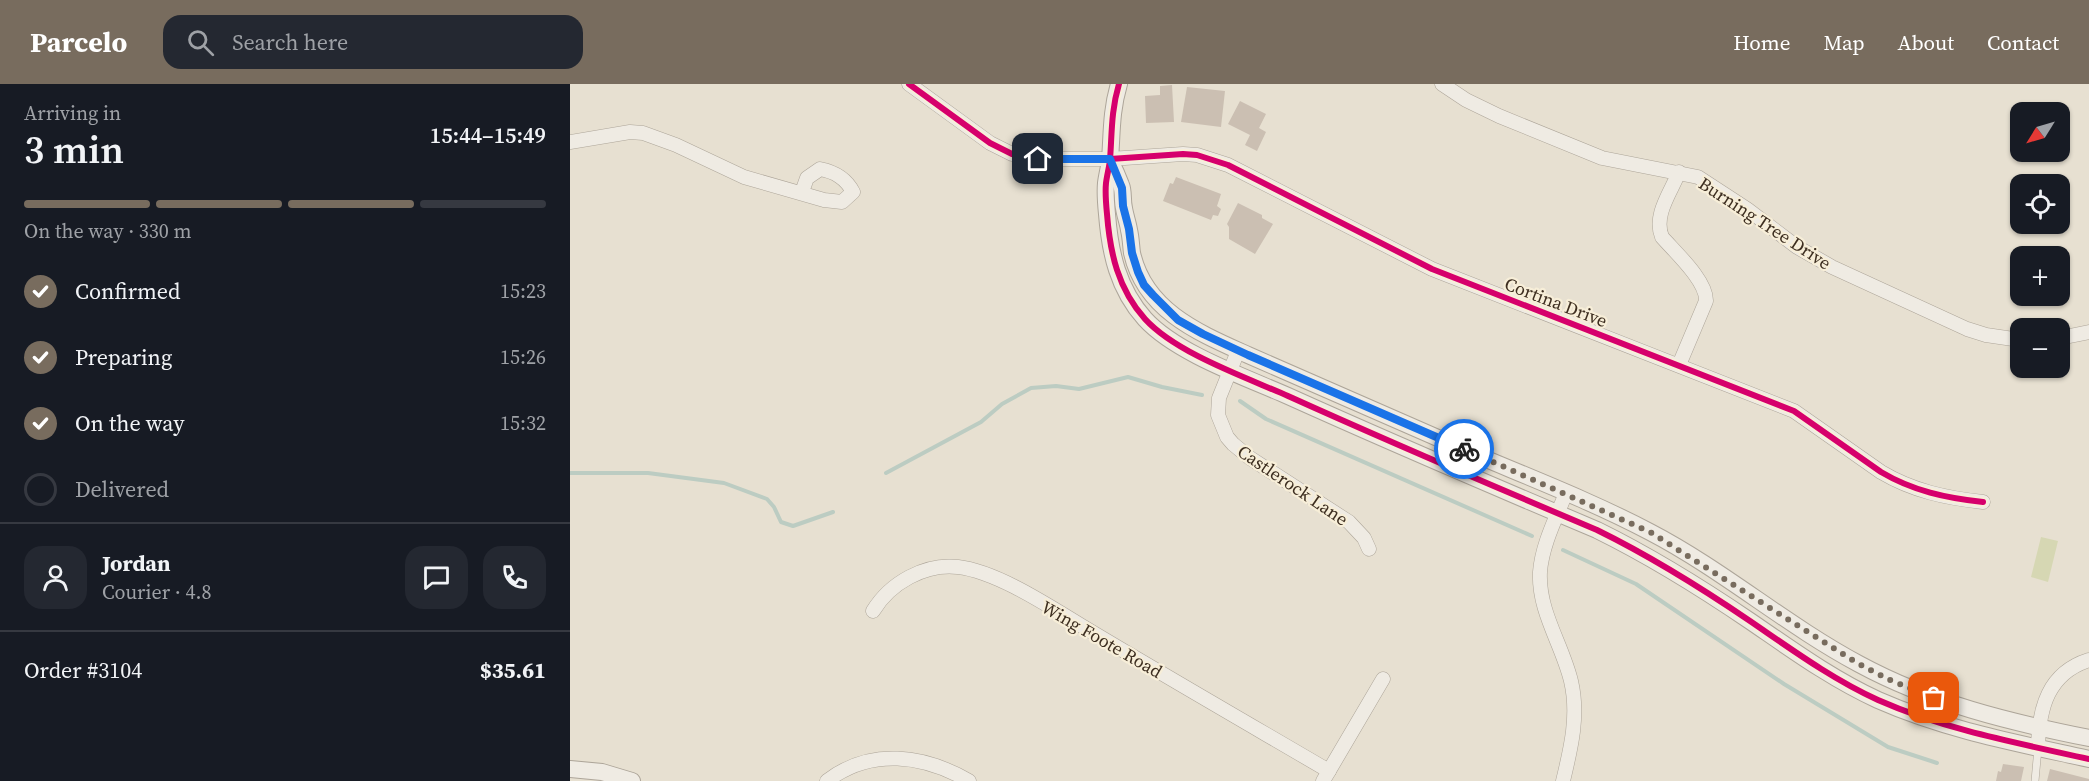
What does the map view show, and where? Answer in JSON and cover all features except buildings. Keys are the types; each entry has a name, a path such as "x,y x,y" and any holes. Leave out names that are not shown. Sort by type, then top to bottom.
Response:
{"street":[{"name":"Cortina Drive","path":"909,84 990,143 1012,154 1038,159 1110,159 1183,154 1197,155 1228,165 1432,269 1794,411 1881,472 1911,488 1936,495 1983,502"},
{"path":"1119,84 1111,124 1110,159 1106,184 1109,238 1116,272 1130,298 1158,332 1187,351 1229,370 1596,530 1700,587 1832,675 1878,699 1959,729 2089,759"},
{"name":"Burning Tree Drive","path":"1442,84 1466,100 1499,116 1591,154 1679,172 1707,182 1797,247 1832,267 1967,330 2010,339"},
{"path":"570,142 630,132 643,133 676,145 744,177 802,192"},
{"path":"1110,159 1122,188 1132,253 1144,285 1178,320 1238,351 1566,493 1650,532 1821,641 1890,680 1973,711 2089,738"},
{"path":"1679,172 1660,215 1659,229 1662,237 1700,280 1706,294 1706,301 1679,365"},
{"path":"2070,336 2089,332"},
{"name":"Castlerock Lane","path":"1238,351 1219,398 1218,408 1223,430 1233,444 1250,458 1349,522 1364,538 1369,549"},
{"path":"1563,781 1574,728 1574,697 1567,666 1546,612 1540,572 1547,540 1566,493"},
{"name":"Wing Foote Road","path":"873,610 889,591 901,582 931,569 956,567 988,575 1055,611 1326,776"},
{"path":"2038,747 2039,728 2054,682 2061,674 2089,660"},
{"path":"1326,776 1383,679"},
{"path":"827,781 863,763 895,757 934,764 969,781"},
{"path":"570,769 602,772 632,781"}],"lane":[{"path":"2035,781 2038,747"}],"green space":[{"path":"2041,537 2058,541 2048,582 2031,577"}],"waterway":[{"path":"886,473 981,422 1002,404 1031,388 1056,386 1079,389 1128,377 1202,395"},
{"path":"1240,401 1266,419 1532,536"},
{"path":"570,473 648,473 724,483 767,499 774,507 781,522 793,526 833,512"},
{"path":"1563,550 1636,584 1784,684 1888,747 1937,763"}],"cycle path":[{"path":"909,84 990,143 1012,154 1038,159 1110,159 1183,154 1197,155 1228,165 1432,269 1794,411 1893,479 1943,496 1983,502"},
{"path":"1119,84 1113,113 1106,187 1108,228 1113,256 1122,283 1136,307 1145,319 1174,343 1232,372 1617,540 1694,584 1828,673 1878,700 1956,728 2089,759"}],"way so far":[{"path":"1464,449 1650,532 1857,663 1890,680 1934,698"}],"route":[{"path":"1038,159 1110,159 1122,188 1123,206 1138,272 1144,285 1178,320 1248,355 1464,449"}]}
